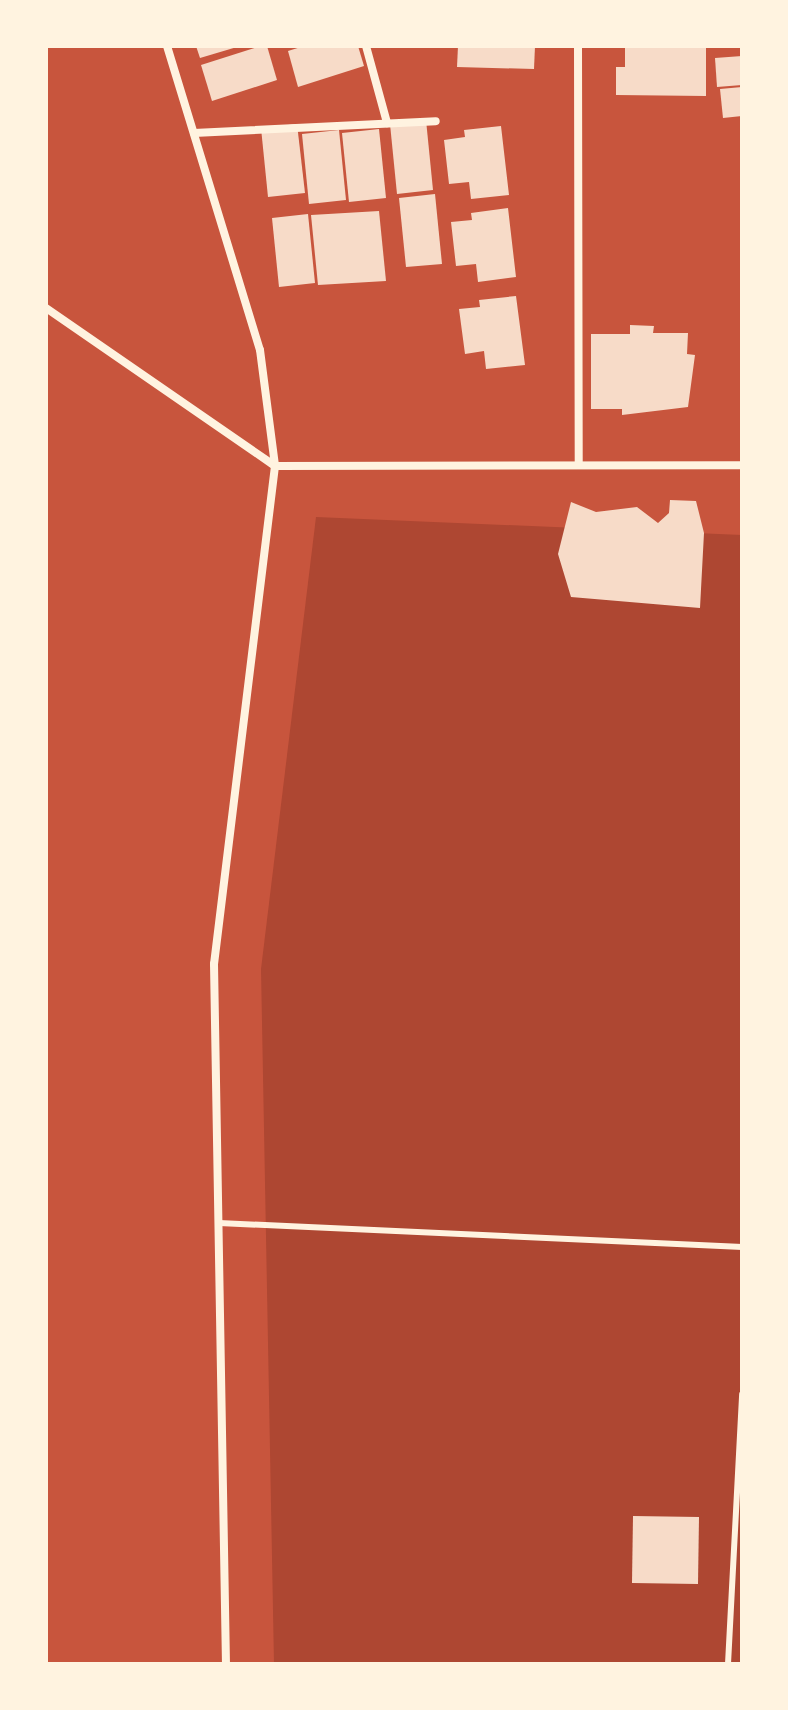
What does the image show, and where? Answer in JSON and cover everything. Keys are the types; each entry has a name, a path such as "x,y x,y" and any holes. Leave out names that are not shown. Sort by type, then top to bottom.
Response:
{"street":[{"path":"167,46 260,350 275,466 214,964 226,1664"},
{"path":"366,46 387,123"},
{"path":"578,46 579,465"},
{"path":"194,133 436,121"},
{"path":"46,308 275,466 742,465"}],"lane":[{"path":"219,1223 742,1247"},
{"path":"728,1664 742,1394"}],"shaded area":[{"path":"316,517 742,535 742,1664 274,1664 261,969"}],"building":[{"path":"196,46 237,46 237,47 200,58"},
{"path":"267,46 277,80 212,101 201,65"},
{"path":"304,46 358,46 364,66 298,87 288,51"},
{"path":"458,46 535,46 534,69 457,67"},
{"path":"625,46 706,46 706,96 616,95 616,67 625,67"},
{"path":"742,56 742,85 717,87 715,58"},
{"path":"742,87 742,116 723,118 720,89"},
{"path":"426,120 433,190 397,194 390,124"},
{"path":"297,124 305,193 268,197 261,128"},
{"path":"501,126 509,195 471,199 469,182 449,184 444,140 465,137 464,130"},
{"path":"379,129 386,198 349,202 342,133"},
{"path":"339,130 346,200 309,204 302,134"},
{"path":"435,194 442,264 406,267 399,198"},
{"path":"508,208 516,277 478,282 476,264 456,266 451,222 472,220 471,213"},
{"path":"379,211 386,281 318,285 311,215"},
{"path":"308,214 315,283 279,287 272,218"},
{"path":"516,296 525,365 486,369 484,351 465,354 459,309 480,307 479,300"},
{"path":"630,325 654,326 653,333 688,333 687,354 695,355 688,407 622,415 622,409 591,409 591,334 630,334"},
{"path":"670,500 696,501 704,533 700,608 571,597 558,554 571,502 596,512 637,507 658,523 669,513"},
{"path":"633,1516 699,1517 698,1584 632,1583"}]}
